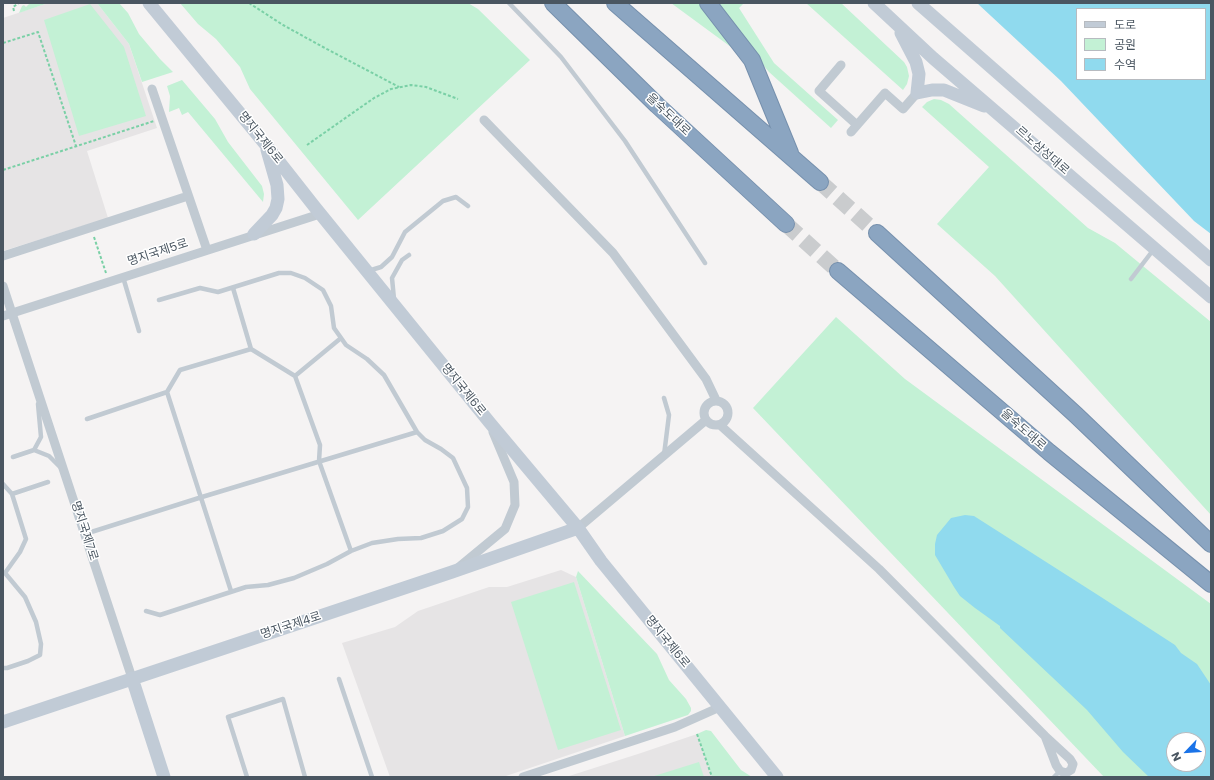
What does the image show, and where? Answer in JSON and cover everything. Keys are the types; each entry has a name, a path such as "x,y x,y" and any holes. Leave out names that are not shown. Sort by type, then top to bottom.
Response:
{"highway":[{"name":"을숙도대로","path":"553,3 658,105 786,224"},
{"path":"615,3 820,182"},
{"path":"708,3 752,60 791,157"},
{"path":"877,233 1076,416 1211,544"},
{"name":"을숙도대로","path":"838,271 1049,452 1211,584"}],"street":[{"name":"명지국제6로","path":"149,3 266,145 395,307 578,528 601,561 776,777"},
{"name":"르노삼성대로","path":"874,3 933,58 1211,297"},
{"path":"918,3 1211,260"},
{"path":"841,66 819,91 854,128 885,93 903,109 917,93 919,74 916,62 896,23"},
{"path":"152,88 207,250"},
{"path":"917,93 932,90 948,91 994,110"},
{"path":"484,120 612,254 706,379 716,400 723,403 728,409 728,417 726,420 720,425 711,425 703,415 705,406 716,400"},
{"path":"254,234 272,215 276,208 278,199 276,184 266,145"},
{"path":"3,256 188,196"},
{"name":"명지국제5로","path":"7,314 320,214"},
{"name":"명지국제7로","path":"3,286 7,314 37,388 164,777"},
{"path":"578,528 706,420"},
{"path":"452,572 505,529 515,505 514,482 490,423"},
{"path":"720,425 879,569 1045,736 1070,759 1072,764 1071,770 1066,773 1057,774 1056,765 1045,736"},
{"name":"명지국제4로","path":"3,722 452,572 578,528"},
{"path":"523,777 675,727 720,707"}],"lane":[{"path":"509,3 561,57 621,135 705,263"},
{"path":"366,271 381,267 392,257 405,232 443,201 456,196 468,206"},
{"path":"1130,279 1154,248"},
{"path":"395,307 392,278 402,260 409,255"},
{"path":"146,611 160,615 246,586 268,586 294,578 327,564 350,551 372,543 398,539 421,538 443,530 462,519 468,507 467,488 453,458 425,440 417,432 384,375 367,359 346,345 334,328 330,306 323,290 305,278 291,273 279,273 218,292 200,288 159,300"},
{"path":"124,276 139,331"},
{"path":"233,288 251,349 295,376 320,445 319,461 350,551"},
{"path":"295,376 341,338"},
{"path":"88,419 167,392 180,370 251,349"},
{"path":"34,450 41,437 37,388"},
{"path":"167,392 231,591"},
{"path":"664,398 670,415 664,456"},
{"path":"85,534 417,432"},
{"path":"13,457 34,450 49,456 58,464 66,477"},
{"path":"12,494 48,482"},
{"path":"3,484 12,494 26,538 20,552 4,573 25,597 36,622 41,644 40,655 28,661 3,668"},
{"path":"339,678 372,777"},
{"path":"247,777 228,717 283,699 304,777"}],"path":[{"path":"14,11 13,7 19,3"},
{"path":"249,3 323,47 399,87"},
{"path":"3,43 38,32 76,146"},
{"path":"307,146 374,98 391,89 411,85 426,87 458,99"},
{"path":"3,170 155,120"},
{"path":"93,234 107,276"},
{"path":"697,734 712,777"}],"shaded area":[{"path":"48,3 97,3 129,44 157,128 87,151 108,218 3,251 3,18"},
{"path":"561,570 576,577 625,736 503,777 390,777 342,643 395,627 418,611 489,587 507,587"},
{"path":"697,734 712,777 566,777 641,753"}],"green space":[{"path":"30,3 48,3 19,13 22,6 24,5 26,7"},
{"path":"97,3 119,3 128,13 139,34 173,72 142,82 129,44"},
{"path":"180,3 468,3 478,9 530,60 358,220 250,89 240,67 216,39 198,24"},
{"path":"671,3 702,3 735,50"},
{"path":"714,3 744,3 739,8 774,63 838,120 831,128 769,72"},
{"path":"806,3 841,3 904,62 909,76 907,84 903,90"},
{"path":"90,4 124,47 146,116 79,136 44,20"},
{"path":"182,80 215,119 228,142 262,186 264,194 263,202 188,112 182,115 179,108 169,112 170,96 167,86"},
{"path":"934,99 941,100 949,104 1088,228 1115,243 1211,322 1211,515 995,276 937,224 989,167 922,107 927,102"},
{"path":"836,317 905,379 1211,604 1211,777 1104,777 753,408"},
{"path":"578,571 657,654 669,680 686,699 691,708 688,715 625,736 576,577"},
{"path":"574,582 621,730 558,750 511,602"},
{"path":"706,730 711,731 741,770 752,777 712,777 697,734"},
{"path":"699,762 704,777 651,777"}],"water":[{"path":"977,3 1211,3 1211,234 1194,221 1061,81"},
{"path":"965,515 974,516 1175,645 1181,653 1197,664 1211,685 1211,777 1149,777 1123,752 1087,710 1000,628 1000,626 960,596 935,555 937,535 951,518"}],"tunnel":[{"path":"820,182 877,233"},
{"path":"786,224 838,271"}]}
